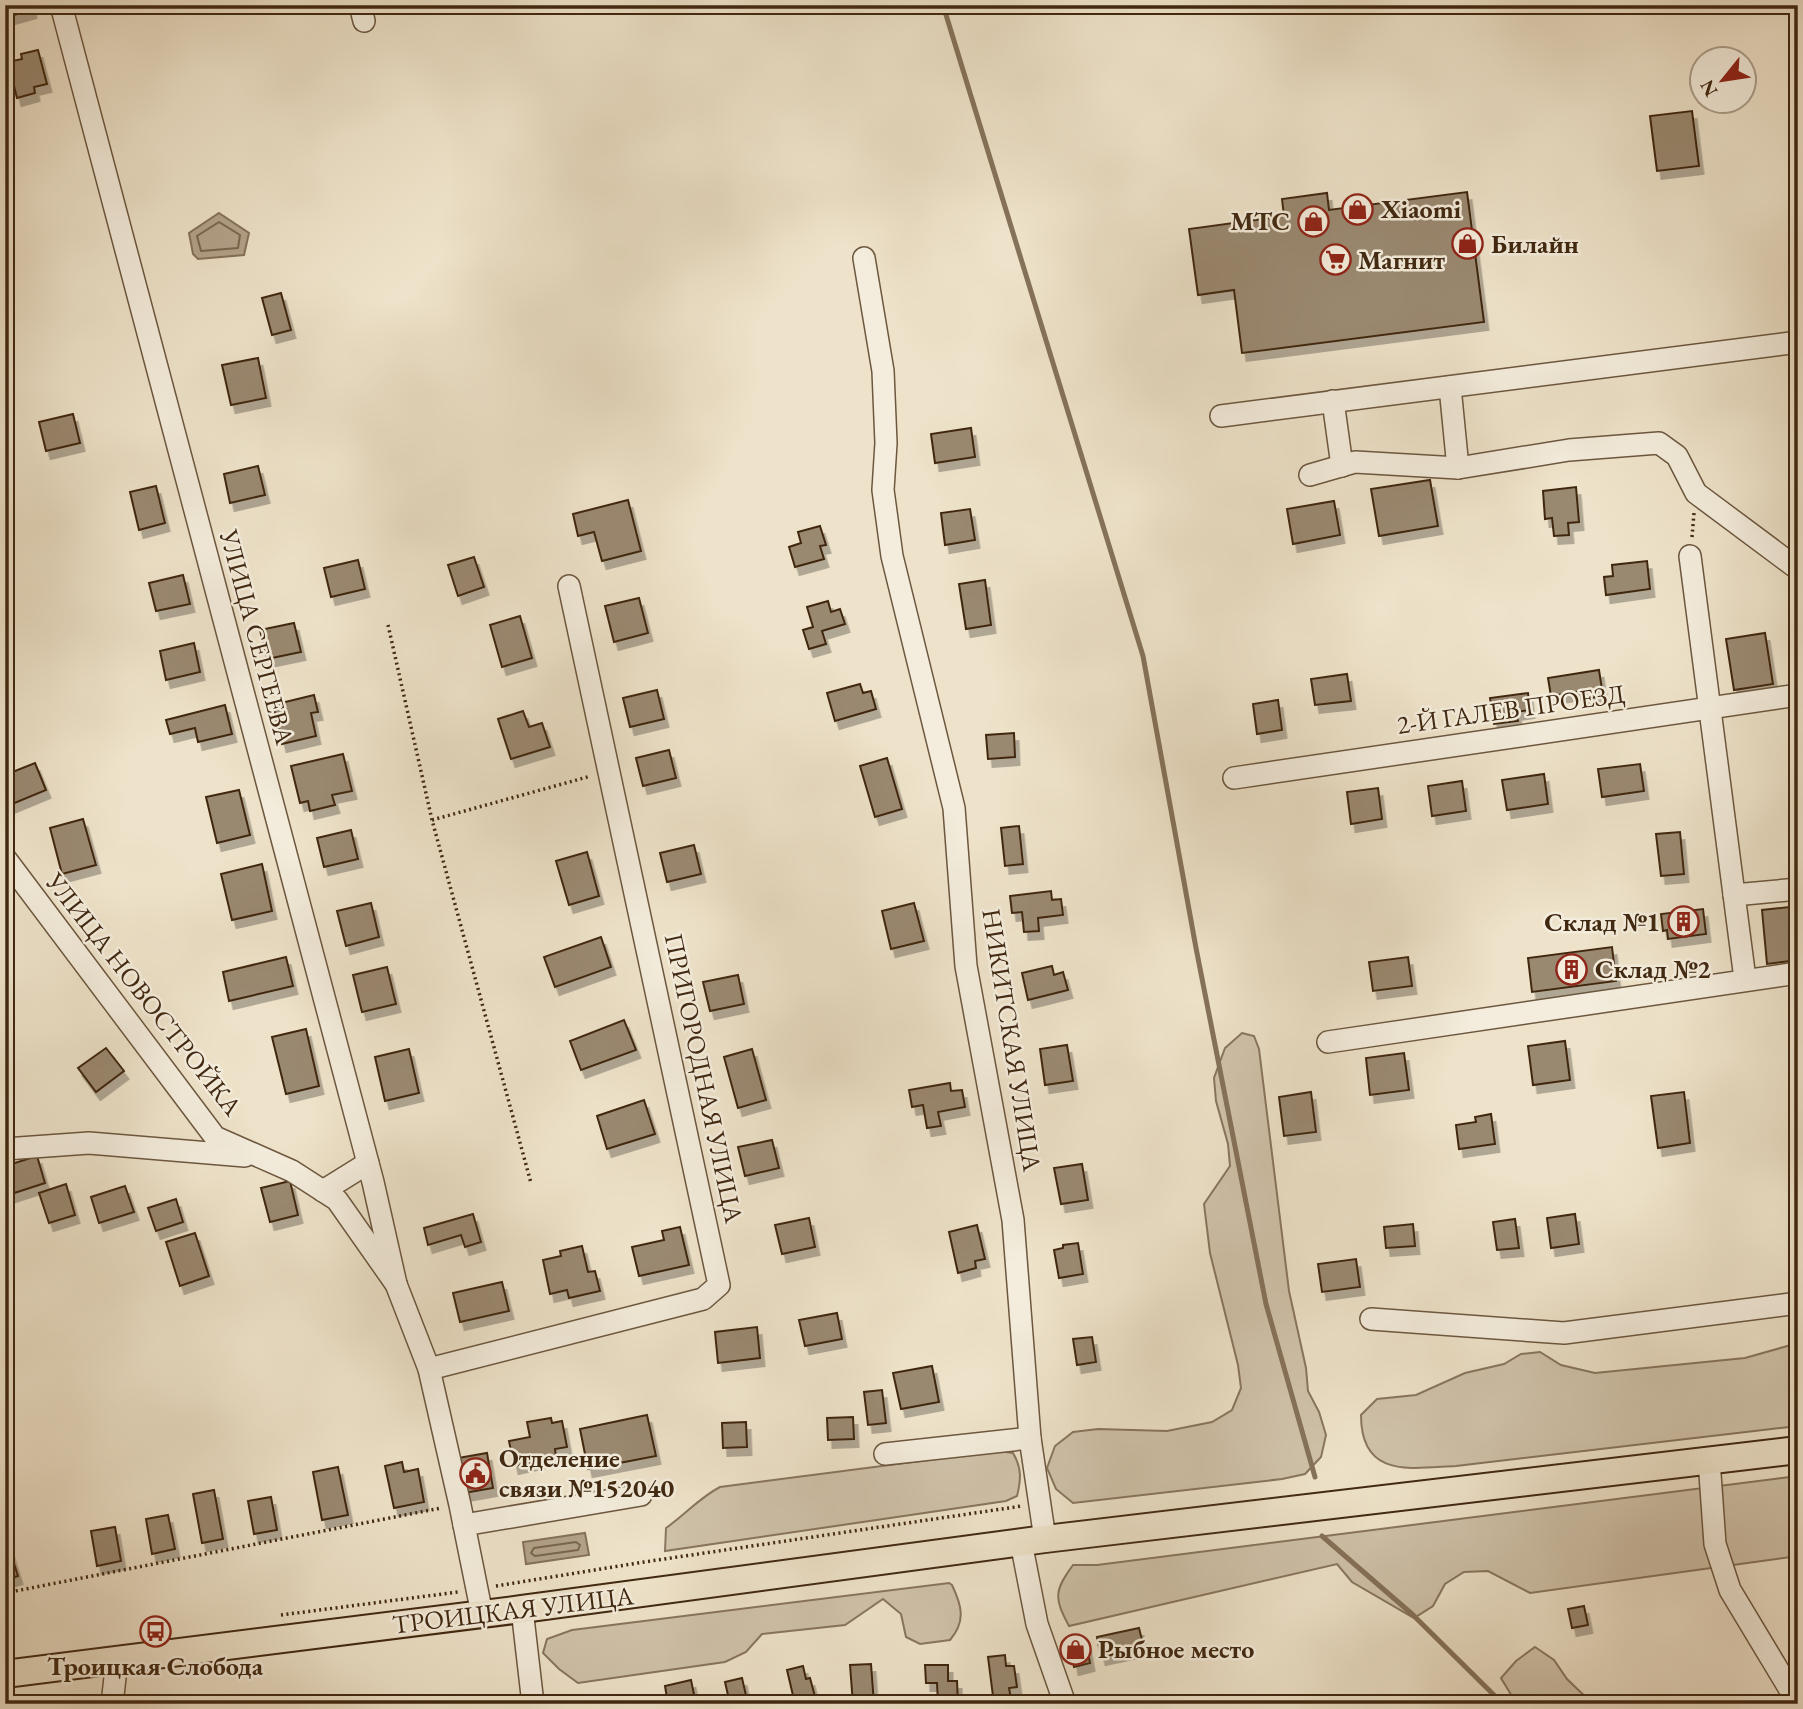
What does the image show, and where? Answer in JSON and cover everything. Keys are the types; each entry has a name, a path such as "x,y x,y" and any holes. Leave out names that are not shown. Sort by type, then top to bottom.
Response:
{"main road":[{"name":"ТРОИЦКАЯ УЛИЦА","path":"5,1674 117,1660 479,1602 522,1609 1033,1541 1798,1450"}],"street":[{"name":"УЛИЦА СЕРГЕЕВА","path":"61,5 368,1163 396,1284"},
{"name":"НИКИТСКАЯ УЛИЦА","path":"864,258 883,371 886,443 883,490 892,556 954,808 966,965 1013,1220 1030,1438 1040,1503 1033,1541 1037,1624 1065,1704"},
{"path":"1221,416 1798,342"},
{"path":"1450,387 1458,468"},
{"path":"1333,401 1342,466"},
{"path":"1310,475 1355,462 1458,468 1569,450 1659,443 1677,456 1696,494 1798,569"},
{"path":"1690,556 1745,979"},
{"name":"ПРИГОРОДНАЯ УЛИЦА","path":"429,1369 703,1299 719,1285 569,586"},
{"name":"2-Й ГАЛЕВ ПРОЕЗД","path":"1234,778 1798,695"},
{"name":"УЛИЦА НОВОСТРОЙКА","path":"5,858 215,1136 292,1171 337,1200 396,1284 429,1369 479,1602"},
{"path":"1734,895 1798,889"},
{"path":"1328,1042 1798,973"},
{"path":"5,1149 89,1143 261,1157"},
{"path":"323,1191 368,1163"},
{"path":"1371,1319 1564,1333 1798,1303"},
{"path":"885,1454 1030,1438"},
{"path":"1709,1460 1715,1545 1730,1590 1798,1703"},
{"path":"462,1515 641,1495"},
{"path":"522,1609 533,1704"},
{"path":"112,1704 117,1660"}],"path":[{"path":"1690,556 1696,494"},
{"path":"388,625 432,820 531,1183"},
{"path":"432,820 610,771"},
{"path":"269,1617 479,1602 644,1562 1040,1503"},
{"path":"5,1593 462,1515"}],"shaded area":[{"path":"1242,1033 1254,1036 1259,1049 1289,1291 1306,1368 1308,1391 1319,1412 1326,1435 1321,1457 1305,1474 1282,1479 1073,1503 1056,1489 1047,1468 1055,1446 1073,1432 1098,1429 1167,1431 1212,1422 1232,1410 1241,1388 1238,1365 1210,1253 1204,1204 1230,1166 1228,1144 1216,1101 1214,1078 1225,1048"},
{"path":"1798,1343 1798,1426 1422,1468 1406,1468 1379,1460 1363,1436 1361,1415 1377,1399 1416,1395 1465,1373 1504,1364 1521,1354 1540,1352 1561,1365 1595,1373 1745,1358"},
{"path":"998,1451 1013,1453 1019,1469 1017,1496 1006,1501 665,1551 666,1528 720,1487"},
{"path":"1798,1476 1798,1556 1530,1593 1488,1571 1464,1572 1445,1584 1433,1606 1414,1618 1352,1582 1337,1564 1069,1626 1058,1595 1062,1582 1073,1565 1097,1565"},
{"path":"949,1583 961,1613 958,1626 950,1640 920,1644 906,1637 901,1614 883,1599 845,1625 762,1634 746,1652 725,1662 578,1683 543,1653 547,1639 572,1630"},
{"path":"1535,1647 1554,1660 1567,1679 1593,1704 1519,1704 1501,1678 1516,1661"}],"water":[{"path":"219,213 249,233 244,255 198,259 193,254 189,233"},
{"path":"585,1533 589,1555 526,1564 523,1542"}],"building":[{"path":"5,5 31,5 32,10 7,17"},
{"path":"38,50 47,84 34,87 35,93 17,98 8,62 22,59 21,54"},
{"path":"1688,111 1688,116 1693,116 1699,166 1657,171 1650,116"},
{"name":"Магнит","path":"1467,192 1484,322 1242,353 1234,290 1198,295 1189,229 1284,216 1282,199 1327,193 1329,210"},
{"path":"281,293 291,330 272,335 262,298"},
{"path":"258,358 266,398 231,405 222,365"},
{"path":"73,414 80,443 46,451 39,422"},
{"path":"971,428 975,457 935,463 931,434"},
{"path":"258,466 265,495 230,503 224,474"},
{"path":"1430,480 1438,526 1379,536 1371,489"},
{"path":"156,486 165,523 139,530 130,492"},
{"path":"1576,487 1579,522 1568,523 1569,535 1554,536 1552,518 1545,519 1543,491"},
{"path":"628,500 641,551 602,561 594,532 578,536 573,514"},
{"path":"1334,501 1340,535 1293,544 1287,509"},
{"path":"970,509 975,540 945,545 941,513"},
{"path":"820,526 826,545 820,546 824,559 795,567 789,547 801,543 798,532"},
{"path":"474,557 484,587 458,596 448,565"},
{"path":"358,560 365,589 331,597 324,568"},
{"path":"1647,561 1650,589 1606,595 1604,577 1613,576 1612,565"},
{"path":"183,575 190,604 156,611 149,583"},
{"path":"985,580 991,625 966,629 959,584"},
{"path":"639,598 648,633 614,642 605,606"},
{"path":"828,601 831,612 840,609 845,624 822,631 826,644 809,649 803,630 813,627 807,607"},
{"path":"520,616 532,658 502,667 490,625"},
{"path":"294,623 301,652 267,659 260,630"},
{"path":"1765,633 1773,684 1734,690 1726,639"},
{"path":"194,643 200,672 166,680 160,651"},
{"path":"1599,670 1603,696 1579,700 1578,692 1551,696 1548,678"},
{"path":"1347,674 1351,701 1315,705 1311,679"},
{"path":"860,684 863,693 871,691 876,709 835,721 827,693"},
{"path":"657,690 664,719 630,727 623,698"},
{"path":"1528,693 1530,710 1516,712 1518,721 1494,724 1490,698"},
{"path":"314,695 318,712 311,713 316,736 282,744 273,705"},
{"path":"1278,700 1282,730 1257,734 1253,704"},
{"path":"225,705 232,734 198,742 195,728 170,734 166,720"},
{"path":"523,711 529,727 542,723 550,747 511,759 498,719"},
{"path":"1014,733 1015,757 988,759 986,735"},
{"path":"669,750 676,778 643,786 636,758"},
{"path":"343,754 352,791 332,795 335,805 310,811 308,801 300,803 291,766"},
{"path":"887,758 902,809 875,817 860,766"},
{"path":"35,763 46,790 5,807 5,775"},
{"path":"1640,764 1644,791 1602,797 1598,769"},
{"path":"1544,774 1548,804 1507,810 1502,780"},
{"path":"1462,781 1466,811 1432,816 1428,786"},
{"path":"1378,788 1382,819 1351,824 1347,792"},
{"path":"239,790 250,835 217,843 206,797"},
{"path":"83,819 96,865 62,874 50,828"},
{"path":"1019,826 1023,864 1005,866 1001,828"},
{"path":"351,830 358,859 324,867 317,838"},
{"path":"1680,832 1684,874 1661,876 1656,834"},
{"path":"694,845 701,874 667,882 660,853"},
{"path":"587,852 599,896 569,905 556,861"},
{"path":"262,864 272,911 232,920 221,874"},
{"path":"1051,891 1052,900 1061,899 1063,915 1038,918 1039,931 1024,932 1022,912 1012,913 1010,896"},
{"path":"371,903 379,937 346,946 337,911"},
{"path":"914,903 924,941 891,949 882,911"},
{"path":"1798,906 1798,960 1767,964 1762,910"},
{"name":"Склад №1","path":"1703,909 1706,934 1668,939 1667,930 1663,931 1661,914"},
{"path":"601,937 611,967 555,987 544,957"},
{"name":"Склад №2","path":"1612,947 1616,981 1532,992 1528,958"},
{"path":"286,957 293,986 229,1001 223,972"},
{"path":"1408,957 1412,986 1373,991 1369,962"},
{"path":"1052,966 1054,975 1063,972 1068,990 1028,1000 1022,973"},
{"path":"387,967 396,1004 362,1012 353,975"},
{"path":"738,975 744,1004 710,1011 703,982"},
{"path":"624,1020 636,1050 581,1070 570,1041"},
{"path":"306,1029 319,1086 286,1094 272,1037"},
{"path":"1565,1041 1570,1080 1533,1085 1528,1046"},
{"path":"1067,1045 1073,1081 1045,1085 1040,1049"},
{"path":"106,1048 124,1071 96,1092 78,1068"},
{"path":"409,1049 419,1093 385,1101 375,1057"},
{"path":"752,1049 766,1100 738,1108 724,1057"},
{"path":"1404,1053 1409,1090 1370,1095 1366,1058"},
{"path":"950,1083 951,1091 962,1090 965,1107 938,1112 941,1126 927,1128 923,1105 912,1107 909,1090"},
{"path":"1311,1092 1316,1132 1284,1136 1279,1097"},
{"path":"1684,1092 1690,1143 1658,1148 1651,1096"},
{"path":"644,1100 655,1134 607,1149 597,1116"},
{"path":"1491,1114 1495,1144 1459,1149 1456,1125 1476,1122 1475,1117"},
{"path":"772,1140 779,1168 745,1176 738,1147"},
{"path":"37,1156 45,1183 5,1196 5,1166"},
{"path":"1082,1164 1088,1200 1061,1204 1054,1168"},
{"path":"290,1181 298,1215 270,1222 261,1188"},
{"path":"66,1184 75,1215 49,1223 39,1193"},
{"path":"125,1186 134,1212 99,1223 91,1197"},
{"path":"176,1199 183,1222 156,1231 148,1208"},
{"path":"473,1214 481,1242 465,1247 461,1235 428,1245 424,1228"},
{"path":"1575,1214 1579,1244 1551,1248 1547,1218"},
{"path":"809,1218 815,1247 782,1254 775,1225"},
{"path":"1515,1219 1519,1248 1497,1250 1493,1222"},
{"path":"1413,1224 1415,1246 1386,1248 1384,1227"},
{"path":"977,1225 985,1259 975,1261 976,1268 958,1273 949,1232"},
{"path":"680,1227 689,1265 639,1276 632,1247 664,1240 662,1231"},
{"path":"195,1233 209,1276 180,1286 166,1242"},
{"path":"1078,1243 1083,1274 1059,1278 1054,1250 1063,1248 1063,1245"},
{"path":"582,1246 588,1272 595,1271 600,1291 569,1298 567,1290 550,1294 543,1260 561,1256 560,1251"},
{"path":"1356,1259 1360,1287 1322,1292 1318,1264"},
{"path":"502,1282 509,1311 460,1322 453,1293"},
{"path":"837,1313 842,1339 805,1346 799,1320"},
{"path":"757,1327 760,1358 718,1363 715,1332"},
{"path":"1092,1337 1096,1362 1077,1365 1073,1339"},
{"path":"932,1366 939,1402 901,1409 893,1373"},
{"path":"882,1390 886,1423 868,1425 864,1392"},
{"path":"647,1415 656,1456 588,1469 580,1429"},
{"path":"853,1417 854,1439 828,1440 827,1418"},
{"path":"551,1418 552,1423 562,1421 567,1447 555,1449 556,1457 514,1466 509,1441 530,1437 527,1422"},
{"path":"746,1422 747,1447 723,1448 722,1423"},
{"name":"Отделение связи №152040","path":"487,1453 493,1488 464,1493 458,1458"},
{"path":"402,1462 404,1472 418,1469 424,1502 394,1508 385,1466"},
{"path":"338,1467 348,1515 322,1520 313,1472"},
{"path":"214,1490 223,1539 202,1543 193,1494"},
{"path":"271,1497 277,1530 254,1534 248,1501"},
{"path":"168,1515 175,1549 152,1554 146,1519"},
{"path":"115,1527 121,1561 97,1566 91,1531"},
{"path":"5,1535 18,1576 5,1580"},
{"path":"1584,1606 1588,1625 1572,1628 1568,1609"},
{"path":"1139,1628 1144,1648 1101,1657 1097,1637"},
{"path":"1086,1641 1090,1663 1074,1667 1070,1644"},
{"path":"1005,1655 1006,1666 1014,1666 1017,1687 1009,1688 1012,1704 994,1704 988,1657"},
{"path":"871,1664 874,1704 853,1704 850,1665"},
{"path":"925,1665 948,1665 948,1681 957,1681 958,1704 938,1704 937,1683 926,1683"},
{"path":"803,1666 806,1679 810,1678 817,1704 795,1704 787,1670"},
{"path":"742,1678 748,1704 730,1704 725,1682"},
{"path":"691,1680 696,1704 668,1704 665,1686"}],"waterway":[{"path":"943,5 1143,656 1196,948 1266,1304 1315,1477"},
{"path":"1322,1536 1412,1614 1503,1704"}],"place":[{"name":"Xiaomi","path":"1358,209"},
{"name":"МТС","path":"1313,221"},
{"name":"Билайн","path":"1468,244"},
{"name":"Магнит","path":"1335,260"},
{"name":"Склад №1","path":"1683,922"},
{"name":"Склад №2","path":"1572,969"},
{"name":"Отделение связи №152040","path":"476,1473"},
{"name":"Троицкая Слобода","path":"155,1631"},
{"name":"Рыбное место","path":"1075,1649"}]}
